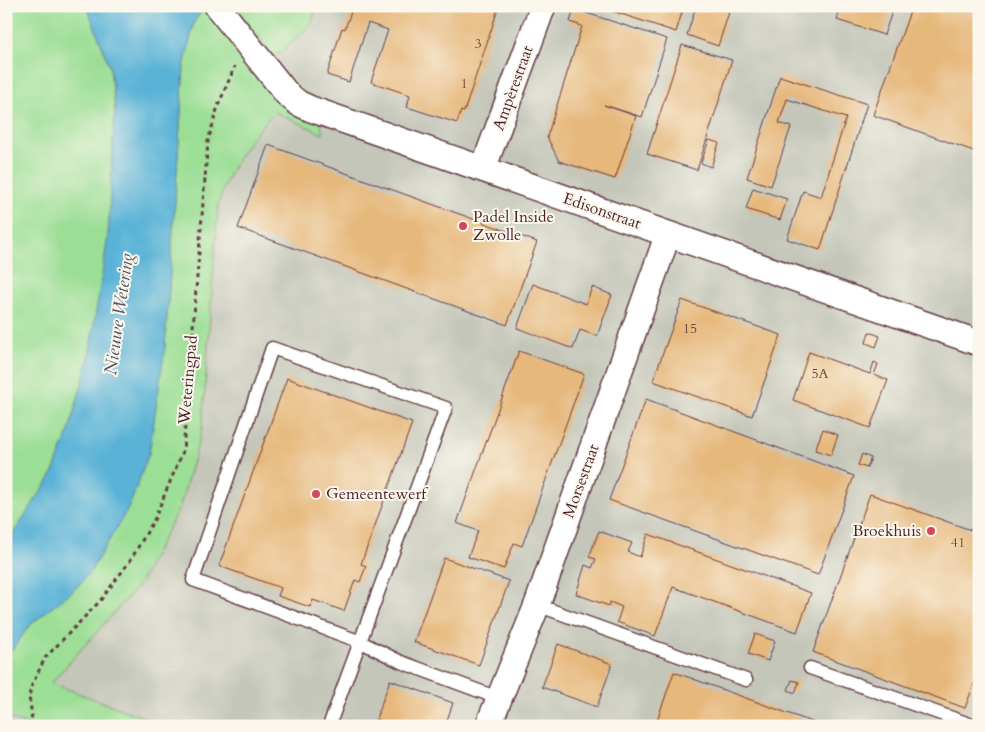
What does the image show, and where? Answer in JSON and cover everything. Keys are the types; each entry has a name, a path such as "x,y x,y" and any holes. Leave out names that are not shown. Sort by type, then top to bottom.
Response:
{"street":[{"path":"216,6 248,45"},
{"name":"Ampèrestraat","path":"483,169 543,6"},
{"name":"Edisonstraat","path":"248,45 287,94 298,103 979,343"},
{"name":"Morsestraat","path":"488,726 537,605 668,234"}],"lane":[{"path":"330,726 361,642 446,408 272,348 193,580 361,642 401,662 498,698"},
{"path":"537,605 746,680"},
{"path":"810,668 975,726"}],"path":[{"name":"Weteringpad","path":"29,726 32,715 29,697 31,687 45,658 100,601 130,561 154,520 183,451 208,142 218,106 232,72 248,45"}],"shaded area":[{"path":"6,6 979,6 979,726 6,726"}],"green space":[{"path":"6,6 87,6 110,68 115,107 108,237 88,362 69,431 52,475 6,544"},
{"path":"205,6 321,124 323,134 275,112 248,143 227,180 218,206 202,430 180,506 138,586 51,683 167,726 30,726 6,717 6,658 30,625 76,588 90,572 129,507 149,453 165,347 184,67 194,22"},
{"path":"224,6 317,6 311,25 279,54 273,55 237,10"}],"water":[{"name":"Nieuwe Wetering","path":"87,6 205,6 194,22 184,67 165,347 149,453 129,507 90,572 76,588 30,625 6,658 6,544 52,475 69,431 88,362 108,237 115,107 110,68"}],"building":[{"path":"353,6 499,6 464,112 461,111 457,123 407,107 410,95 371,82 388,30 368,23 349,82 327,75 342,28 345,29"},
{"path":"597,6 684,6 676,32"},
{"path":"696,6 731,6 718,46 687,35"},
{"path":"841,6 894,6 884,35 837,20"},
{"path":"912,6 979,6 979,153 873,115"},
{"path":"574,9 667,39 642,117 604,105 636,116 615,179 559,161 547,137 582,26 570,22"},
{"path":"682,45 732,60 697,170 647,154"},
{"path":"780,76 867,104 820,250 787,239 803,191 821,197 846,118 787,99 779,123 791,127 771,186 747,178"},
{"path":"709,140 719,143 711,167 701,163"},
{"path":"268,145 537,242 507,325 238,228"},
{"path":"753,188 787,199 780,220 746,209"},
{"path":"533,284 586,304 592,287 612,295 597,336 580,330 573,349 517,328"},
{"path":"682,300 781,335 752,416 653,381"},
{"path":"869,332 880,336 876,347 866,343"},
{"path":"519,351 584,374 522,546 514,543 504,569 468,557 478,531 457,523"},
{"path":"809,352 870,374 874,362 878,364 874,375 888,380 870,428 793,400"},
{"name":"Gemeentewerf","path":"287,378 412,423 361,564 366,566 360,582 355,580 344,611 313,600 310,607 278,596 281,588 219,566"},
{"path":"646,399 854,476 818,575 609,500"},
{"path":"823,429 838,435 831,455 815,450"},
{"path":"862,454 871,458 867,468 858,465"},
{"path":"870,494 979,533 979,671 965,708 813,652"},
{"path":"599,531 632,543 628,552 640,557 648,534 811,593 797,632 673,587 655,636 617,622 622,607 610,602 609,606 576,594 585,565 592,568 596,559 589,557"},
{"path":"444,558 509,581 479,665 414,642"},
{"path":"755,634 775,641 768,661 748,654"},
{"path":"558,644 612,664 597,707 542,687"},
{"path":"674,672 823,726 655,726"},
{"path":"390,680 453,703 445,726 394,726 376,719"},
{"path":"792,680 799,682 795,693 788,690"}],"place":[{"name":"Padel Inside Zwolle","path":"463,226"},
{"name":"Gemeentewerf","path":"316,494"},
{"name":"Broekhuis","path":"931,531"}]}
